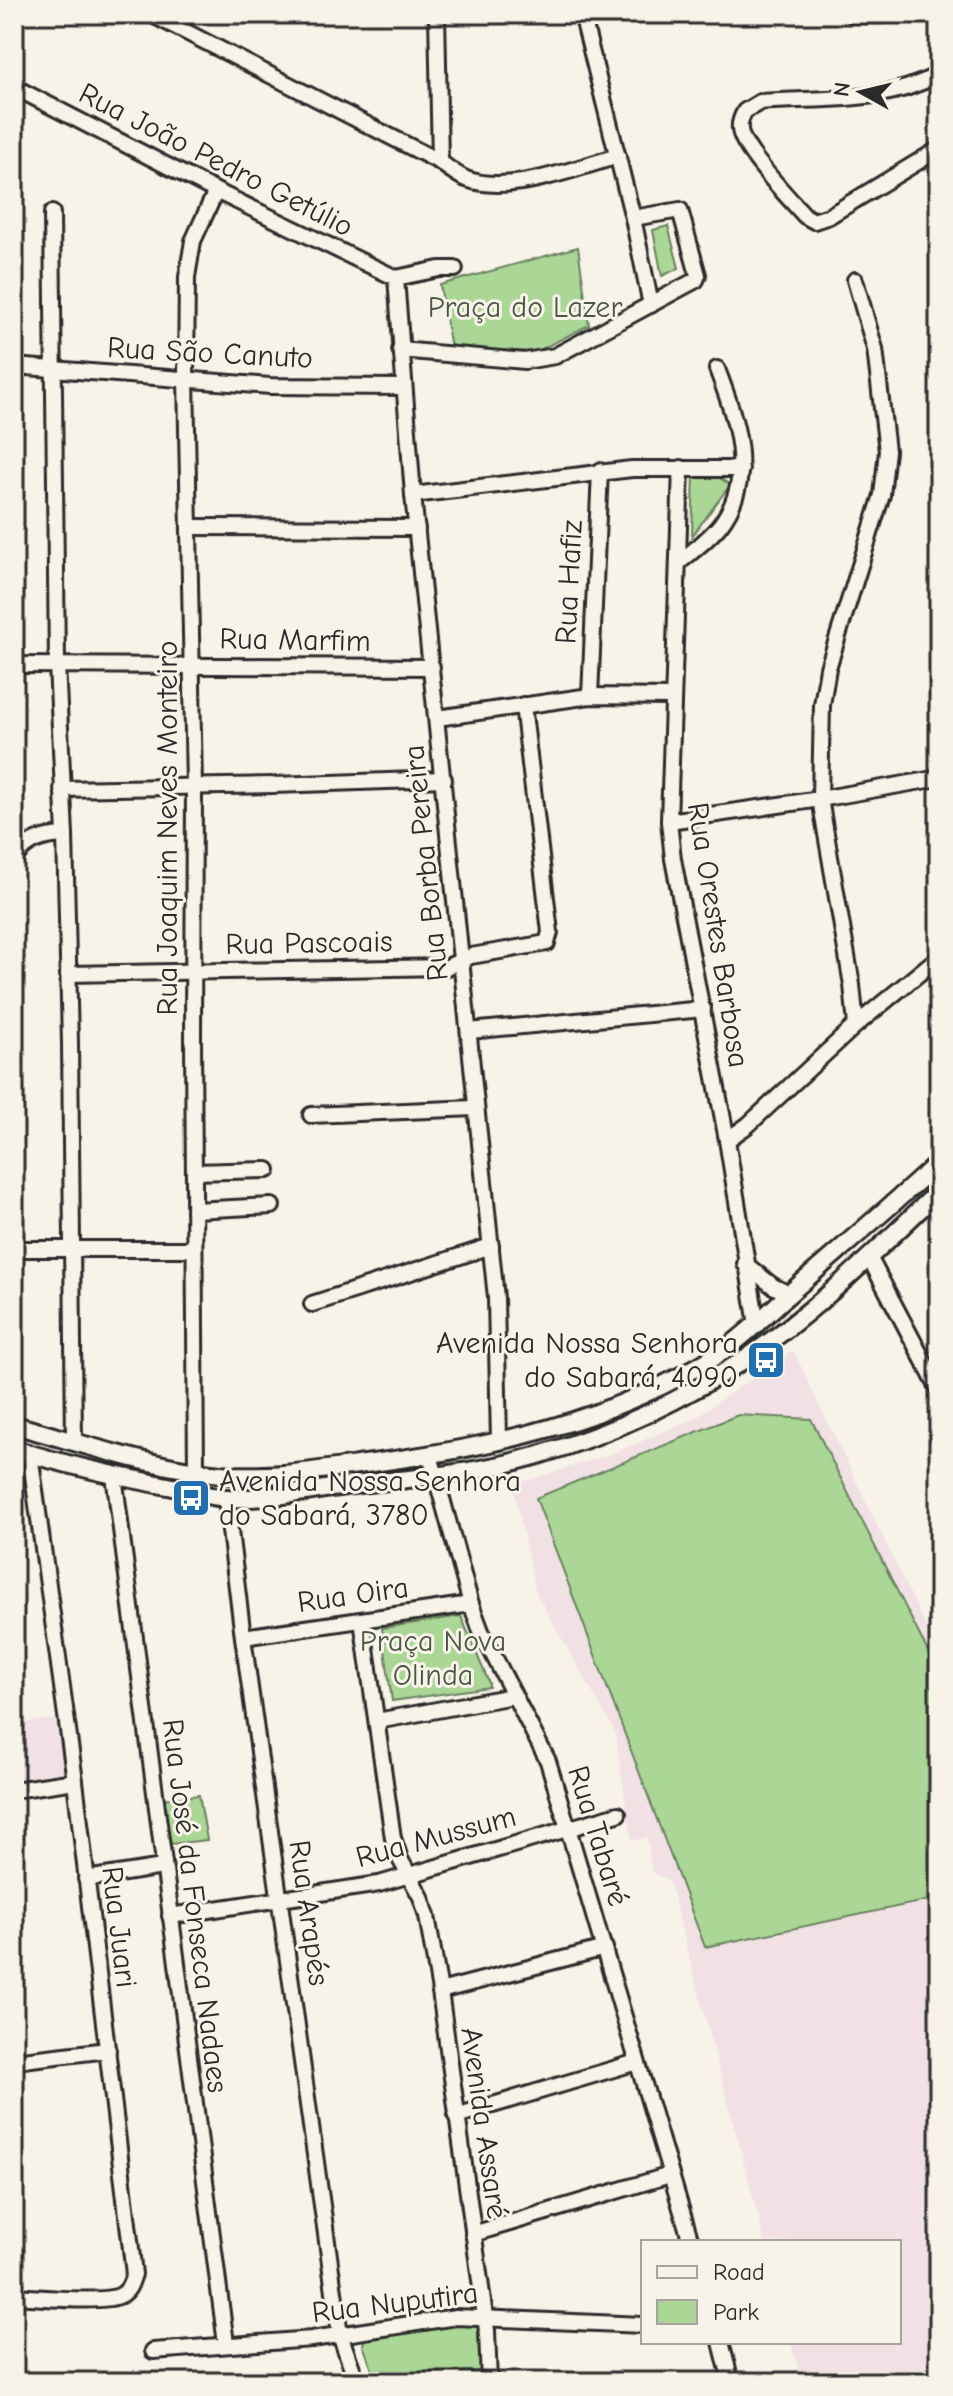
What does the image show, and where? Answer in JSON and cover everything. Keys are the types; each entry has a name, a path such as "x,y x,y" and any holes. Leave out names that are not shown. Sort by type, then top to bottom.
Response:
{"main road":[{"path":"14,1425 150,1462 233,1475 282,1475 430,1455 565,1426 685,1374 722,1351 757,1325 939,1162"},
{"path":"22,1452 226,1498 286,1494 508,1463 570,1445 630,1421 729,1370 783,1331 939,1191"}],"street":[{"path":"151,14 440,162 467,179 502,184 526,181 618,156"},
{"path":"582,14 633,218 651,305"},
{"path":"852,14 881,15"},
{"path":"435,15 440,162"},
{"path":"939,74 913,87 885,95 760,102 745,111 740,129 742,138 759,163 809,220 821,220 939,149"},
{"name":"Rua João Pedro Getúlio","path":"14,87 216,191 396,278"},
{"name":"Rua Joaquim Neves Monteiro","path":"196,1471 194,786 186,378 187,264 193,241 216,191"},
{"path":"400,350 541,360 555,356 693,283 698,275 680,210 633,218"},
{"path":"52,213 57,664 65,835 74,1441"},
{"path":"396,278 439,269 455,269"},
{"name":"Rua Borba Pereira","path":"396,278 413,495 496,1298 499,1442"},
{"path":"855,280 875,349 884,402 887,451 878,510 828,668 822,705 820,799 856,1025"},
{"name":"Rua São Canuto","path":"14,366 270,386 403,387"},
{"path":"678,563 722,522 733,500 741,469 741,444 736,419 717,369"},
{"name":"Rua Orestes Barbosa","path":"681,468 669,821 673,859 727,1140 757,1325"},
{"path":"413,495 600,471 741,469"},
{"name":"Rua Hafiz","path":"590,696 600,471"},
{"path":"190,527 417,528"},
{"name":"Rua Marfim","path":"14,665 432,667"},
{"path":"437,718 590,696 671,697"},
{"name":"Rua Pascoais","path":"68,974 447,967 471,956 542,945 550,938 523,705"},
{"path":"669,821 939,778"},
{"path":"62,789 444,779"},
{"path":"14,858 22,848 38,838 65,835"},
{"path":"727,1140 748,1125 856,1025 939,957"},
{"path":"469,1031 703,1009"},
{"path":"311,1115 475,1108"},
{"path":"194,1172 268,1170"},
{"path":"194,1210 272,1206"},
{"path":"312,1304 491,1246"},
{"path":"14,1249 194,1249"},
{"path":"869,1257 939,1390"},
{"path":"745,1264 773,1286 789,1294"},
{"name":"Rua Juari","path":"14,2296 106,2299 121,2296 130,2286 134,2274 75,1781 22,1452"},
{"name":"Rua Tabaré","path":"430,1455 471,1604 491,1653 548,1761 690,2240"},
{"name":"Rua José da Fonseca Nadaes","path":"114,1475 226,2344"},
{"name":"Rua Arapés","path":"226,1498 340,2335 357,2382"},
{"name":"Rua Oira","path":"243,1637 471,1604"},
{"name":"Avenida Assaré","path":"362,1620 393,1838 427,1916 440,1991 485,2317 489,2382"},
{"path":"377,1721 513,1696"},
{"path":"14,1790 75,1781"},
{"name":"Rua Mussum","path":"170,1916 379,1884 618,1814"},
{"path":"86,1879 163,1867"},
{"path":"440,1991 605,1948"},
{"path":"14,2061 108,2050"},
{"path":"456,2116 637,2062"},
{"path":"473,2234 670,2175"},
{"name":"Rua Nuputira","path":"153,2351 293,2341 442,2319 485,2317 641,2325"},
{"path":"722,2344 731,2382"}],"shaded area":[{"path":"793,1350 939,1654 939,2382 802,2382 792,2344 901,2344 901,2240 764,2240 669,1881 652,1872 647,1837 632,1841 615,1732 536,1593 513,1485 608,1455 692,1420"},
{"path":"62,1718 69,1777 14,1785 14,1724"}],"green space":[{"path":"668,226 679,268 662,276 653,230"},
{"name":"Praça do Lazer","path":"578,247 589,325 536,352 451,348 440,285"},
{"path":"694,474 714,474 730,485 692,536"},
{"path":"738,1415 811,1419 939,1674 939,1898 705,1947 536,1498"},
{"name":"Praça Nova Olinda","path":"461,1616 489,1687 392,1701 382,1628"},
{"path":"199,1795 207,1840 171,1844 162,1799"},
{"path":"471,2322 482,2327 485,2371 374,2374 363,2345 365,2337"}],"place":[{"name":"Avenida Nossa Senhora do Sabará, 4090","path":"766,1360"},
{"name":"Avenida Nossa Senhora do Sabará, 3780","path":"191,1498"}]}
